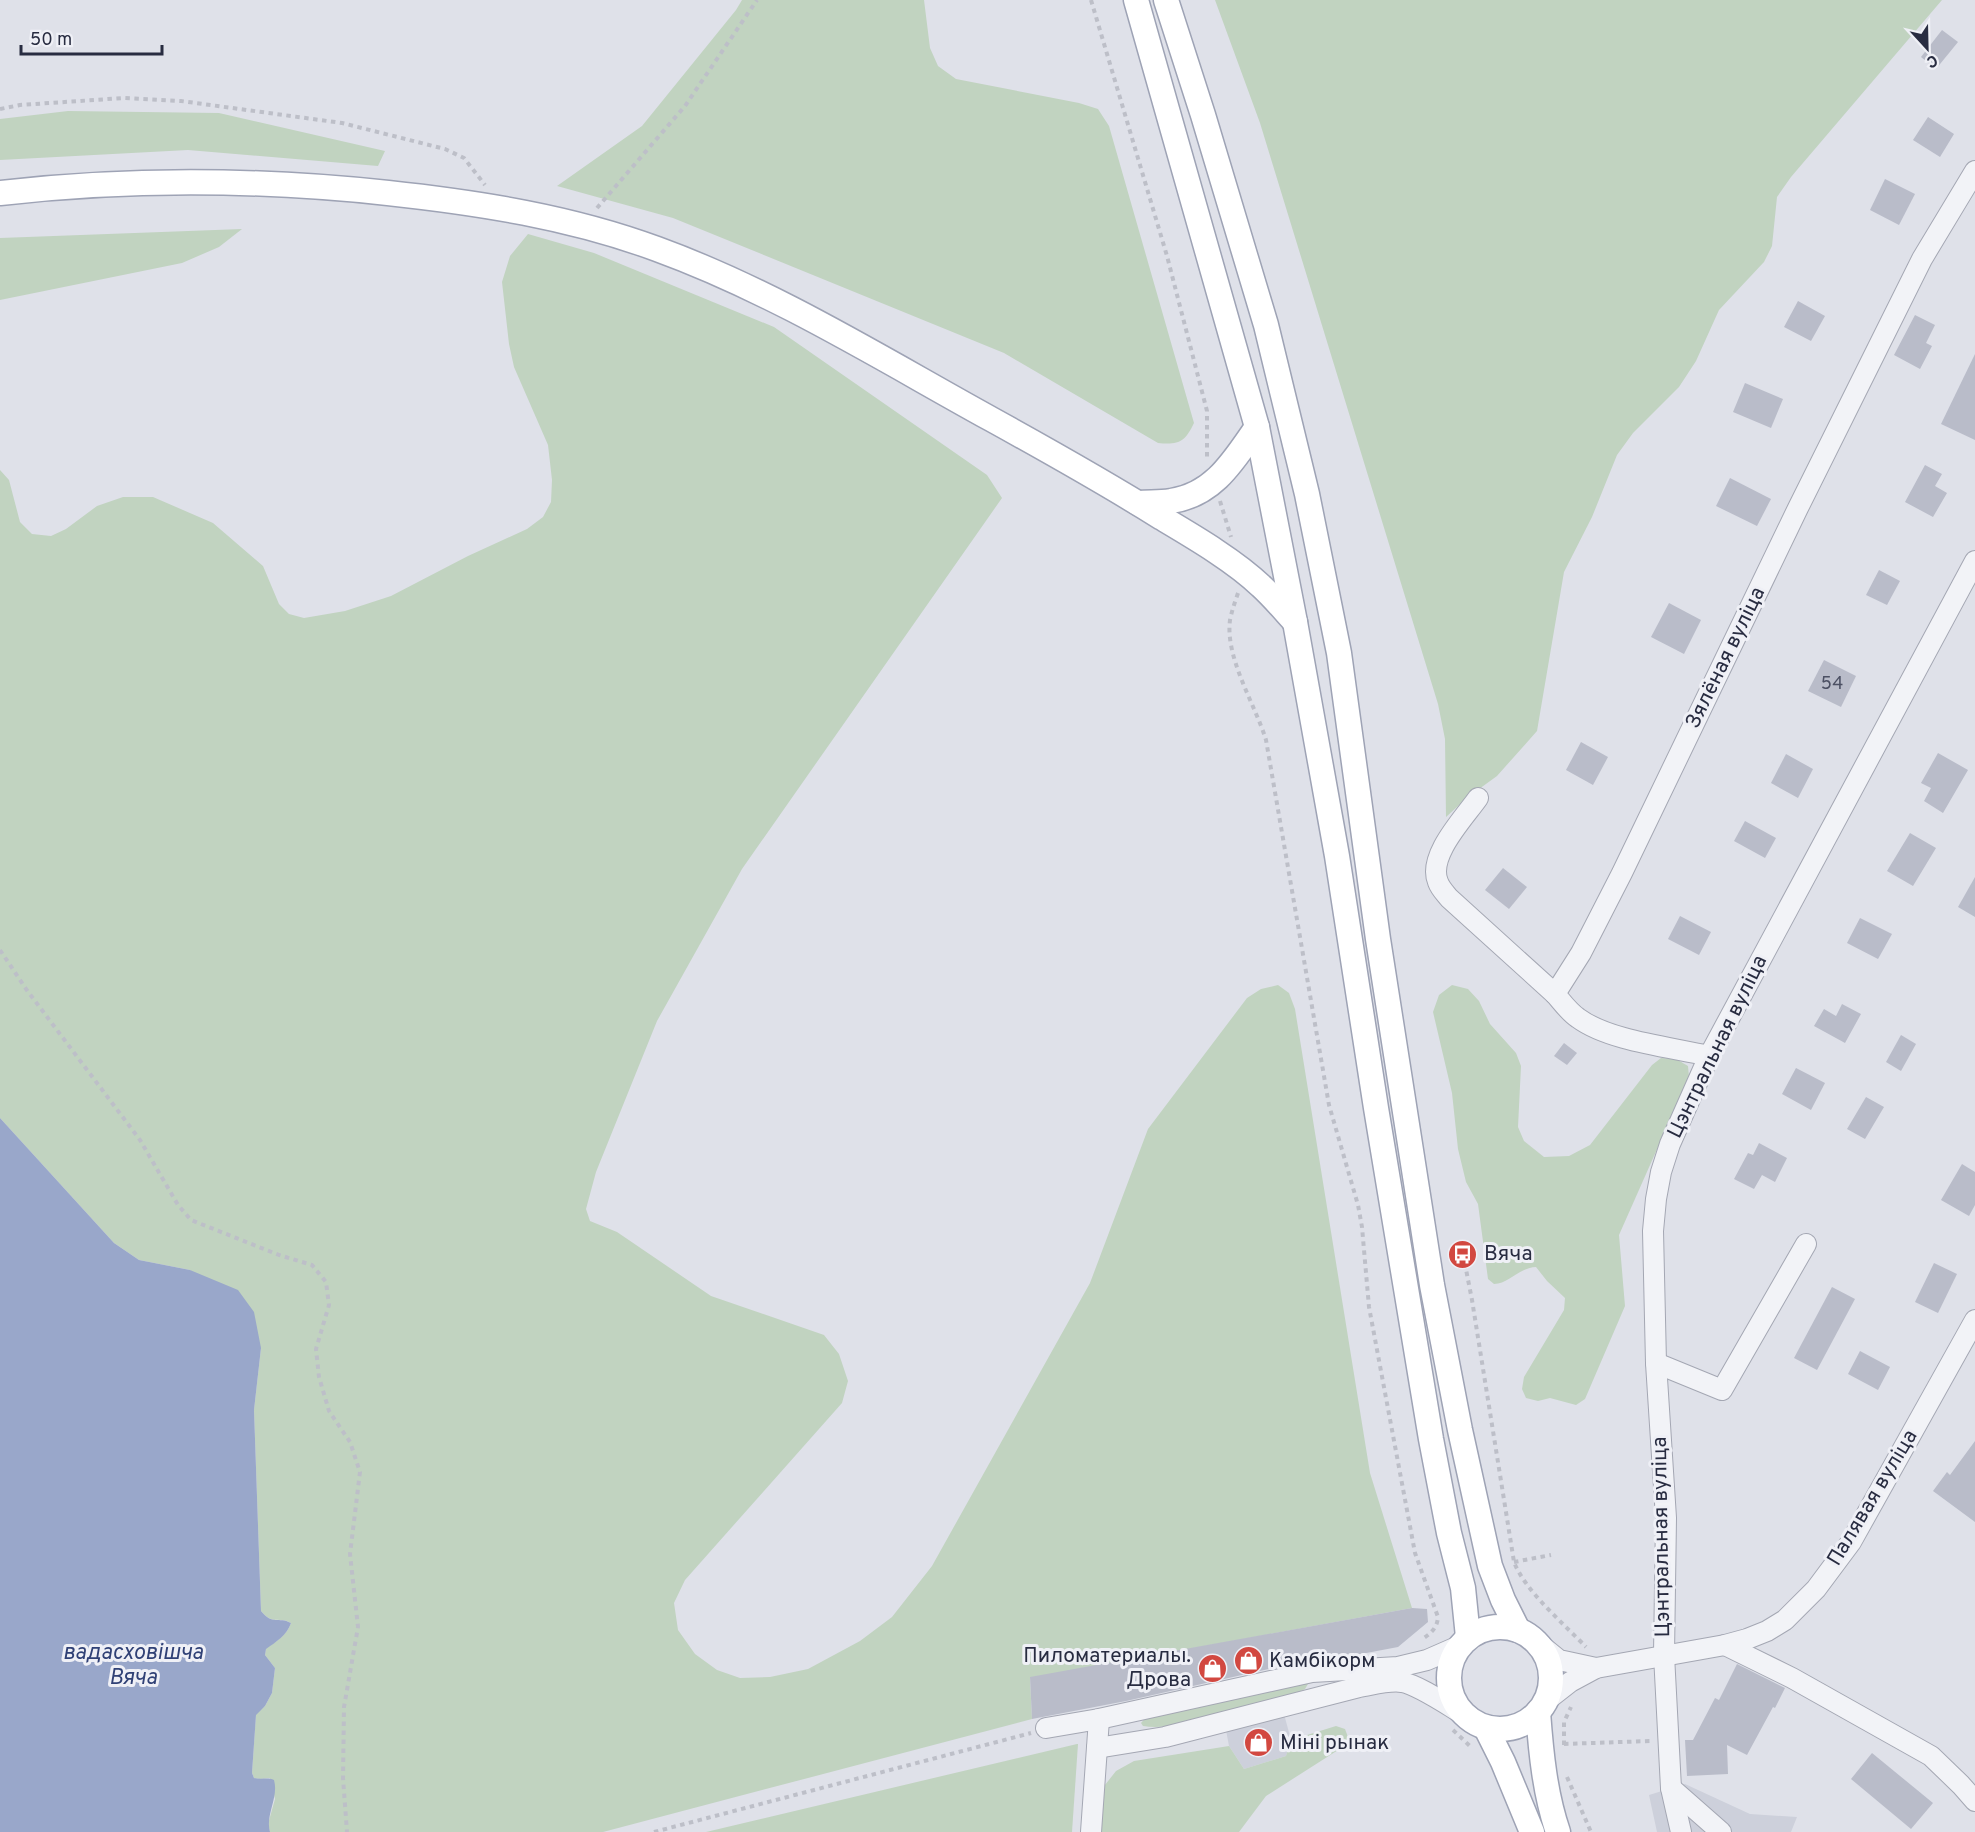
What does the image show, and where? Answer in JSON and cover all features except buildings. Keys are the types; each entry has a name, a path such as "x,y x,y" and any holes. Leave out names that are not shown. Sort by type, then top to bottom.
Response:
{"main road":[{"path":"1136,0 1257,427 1337,856 1429,1427 1449,1533 1463,1588 1464,1642"},
{"path":"1166,0 1266,325 1307,494 1339,653 1378,939 1432,1285 1460,1431 1490,1566 1503,1600 1525,1634 1544,1651 1550,1666 1551,1684 1543,1706 1543,1760 1558,1832"},
{"path":"0,193 56,186 132,182 223,181 314,185 497,207 582,225 656,249 753,289 825,326 1061,457 1196,538 1259,584 1295,622"},
{"path":"1138,503 1172,501 1192,496 1214,483 1257,427"},
{"path":"1525,1634 1505,1627 1492,1627 1480,1631 1464,1642 1452,1659 1448,1680 1453,1701 1461,1713 1472,1722 1486,1728 1505,1730 1523,1724 1543,1706"},
{"path":"1486,1728 1532,1832"}],"street":[{"name":"Зялёная вуліца","path":"1555,994 1581,953 1622,873 1798,508 1922,260 1975,171"},
{"name":"Цэнтральная вуліца","path":"1681,1832 1671,1788 1664,1655 1666,1518 1656,1363 1653,1231 1661,1172 1670,1144 1709,1056 1975,561"},
{"path":"1478,798 1441,850 1436,869 1438,883 1449,898 1555,994 1576,1017 1591,1026 1618,1036 1709,1056"},
{"path":"1656,1363 1722,1390 1806,1244"},
{"name":"Палявая вуліца","path":"1596,1668 1725,1645 1767,1631 1785,1620 1816,1589 1851,1542 1975,1320"},
{"path":"1525,1634 1559,1660 1596,1668"},
{"path":"1046,1728 1099,1719 1312,1672 1398,1667 1427,1660 1464,1642"},
{"path":"1725,1645 1792,1678 1931,1756 1975,1801"},
{"path":"1543,1706 1570,1682 1596,1668"},
{"path":"1097,1748 1165,1737 1359,1687 1402,1682 1461,1713"},
{"path":"1091,1832 1099,1719"},
{"path":"1671,1788 1721,1832"}],"path":[{"path":"582,225 685,106 757,0"},
{"path":"1091,0 1167,256 1207,411 1207,465 1232,538"},
{"path":"0,109 20,105 124,98 181,101 342,123 445,149 464,158 480,178 497,207"},
{"path":"1243,572 1230,622 1230,635 1240,675 1266,740 1329,1105 1362,1227 1369,1307 1414,1553 1438,1617 1433,1632 1419,1642"},
{"path":"0,950 26,989 140,1140 178,1205 191,1220 279,1255 312,1265 326,1282 328,1305 316,1349 319,1377 329,1411 350,1442 360,1472 350,1554 358,1627 344,1707 343,1778 346,1832"},
{"path":"1463,1254 1514,1562 1551,1555"},
{"path":"654,1832 1046,1728"},
{"path":"1565,1755 1564,1744 1669,1740"},
{"path":"1566,1766 1567,1777 1591,1832"}],"shaded area":[{"name":"Міні рынак","path":"1284,1714 1291,1740 1286,1756 1244,1769 1229,1746 1226,1730"},
{"path":"1685,1784 1750,1814 1797,1817 1791,1832 1657,1832 1649,1795"}],"green space":[{"path":"742,0 924,0 930,48 938,66 956,79 1079,103 1098,109 1109,126 1194,423 1188,434 1176,443 1158,443 1004,353 673,218 557,186 642,126"},
{"path":"1215,0 1942,0 1791,177 1777,197 1772,246 1764,262 1719,310 1696,361 1679,387 1633,433 1617,455 1592,517 1564,572 1537,731 1497,776 1468,797 1446,817 1445,739 1438,704 1260,123"},
{"path":"68,111 219,113 385,151 378,166 188,150 0,160 0,119"},
{"path":"242,229 219,247 182,263 0,300 0,238"},
{"path":"528,234 594,253 774,327 987,475 1002,498 742,869 657,1021 596,1172 586,1209 590,1221 617,1232 711,1296 824,1335 839,1354 848,1381 842,1403 685,1580 674,1603 678,1630 695,1654 717,1670 740,1678 770,1677 808,1669 860,1641 892,1617 932,1566 1090,1283 1148,1129 1247,998 1261,989 1278,985 1289,993 1295,1009 1370,1473 1412,1608 1030,1678 1032,1719 603,1832 270,1832 268,1824 275,1799 270,1778 254,1778 252,1773 256,1714 265,1706 272,1693 275,1668 265,1655 266,1648 284,1635 291,1623 273,1620 261,1611 254,1410 261,1348 190,1270 139,1260 114,1243 0,1118 0,470 9,480 20,522 32,534 51,536 66,529 97,506 123,497 153,497 213,523 263,566 279,604 289,614 304,618 345,611 391,596 468,556 527,529 543,517 551,502 552,480 548,445 514,367 502,282 510,256"},
{"path":"1452,985 1468,989 1479,1001 1490,1024 1516,1053 1521,1066 1518,1127 1524,1141 1544,1157 1569,1156 1590,1145 1652,1065 1661,1058 1676,1059 1688,1066 1689,1077 1619,1235 1625,1306 1585,1399 1576,1405 1550,1398 1538,1401 1526,1398 1522,1389 1524,1377 1564,1310 1565,1298 1536,1267 1524,1270 1499,1283 1494,1284 1488,1279 1478,1204 1466,1182 1458,1149 1452,1093 1433,1012 1439,995"},
{"path":"1307,1682 1305,1689 1297,1693 1198,1720 1157,1727 1143,1726 1141,1723 1148,1715"},
{"path":"1336,1726 1345,1729 1348,1737 1346,1745 1266,1796 1239,1832 1100,1832 1101,1790 1116,1771 1134,1761 1229,1746 1244,1769 1286,1756 1291,1740"},
{"path":"1077,1744 1072,1832 706,1832"}],"water":[{"name":"вадасховішча Вяча","path":"0,1118 114,1243 139,1260 190,1270 238,1290 254,1312 261,1348 254,1410 261,1611 272,1620 291,1623 284,1635 266,1649 265,1655 275,1668 272,1693 265,1706 256,1715 252,1773 254,1778 274,1780 275,1793 269,1819 270,1832 0,1832"}],"place":[{"name":"Вяча","path":"1463,1254"},
{"name":"Камбікорм","path":"1248,1661"},
{"name":"Пиломатериалы. Дрова","path":"1212,1668"},
{"name":"Міні рынак","path":"1259,1743"}]}
